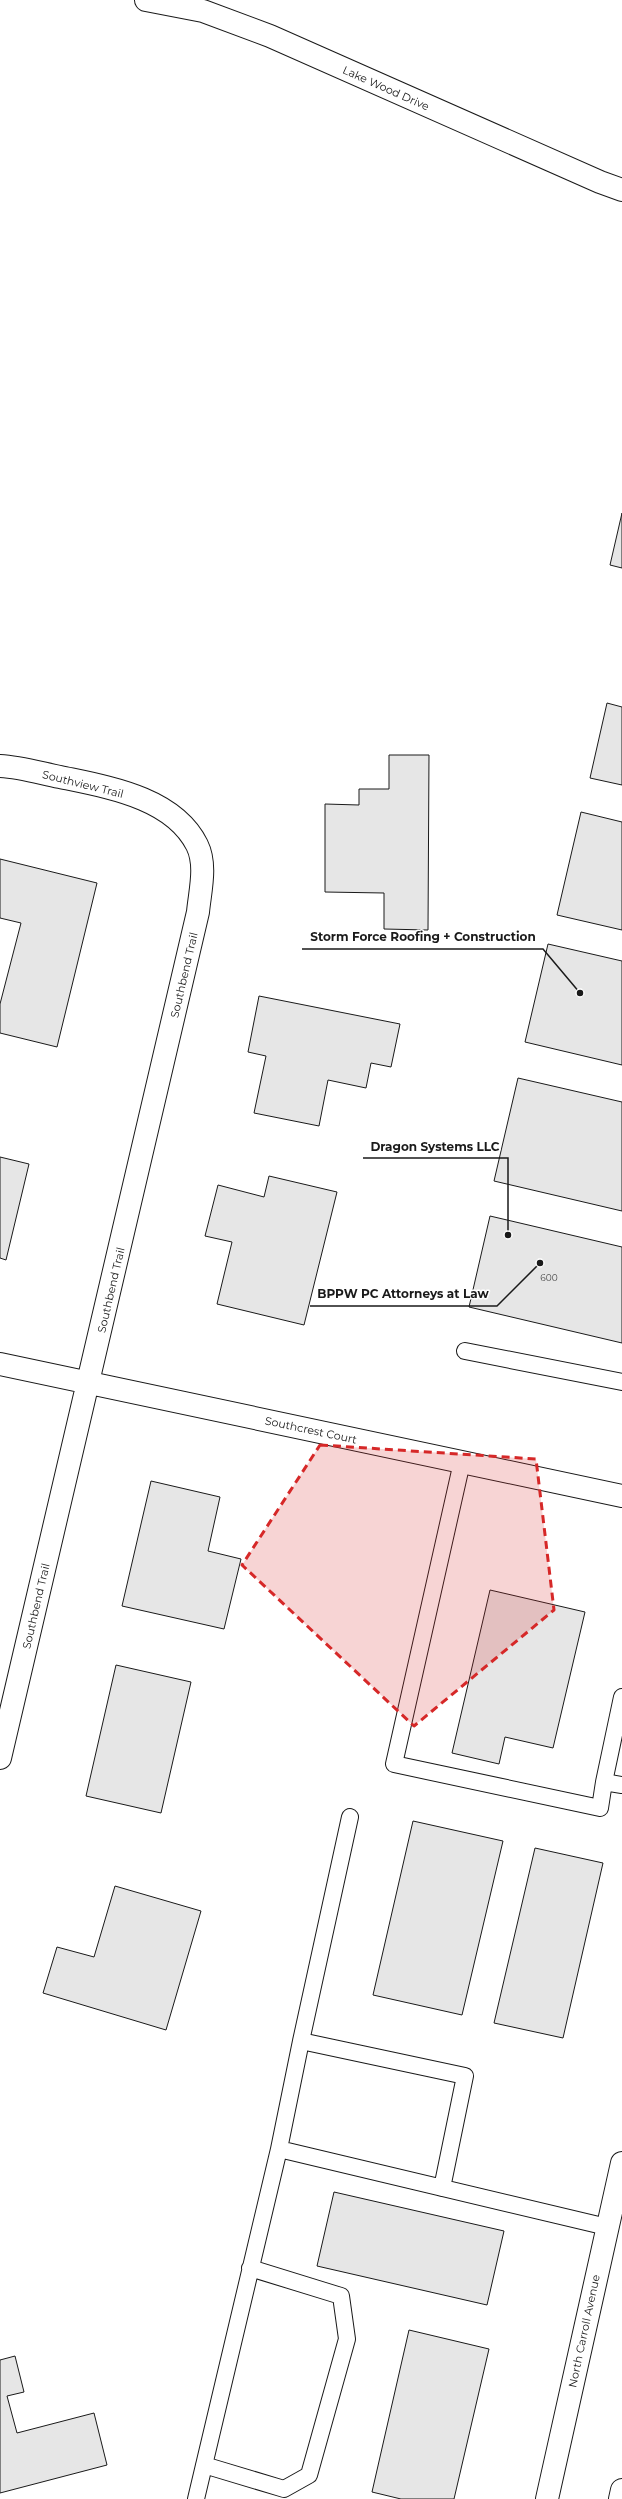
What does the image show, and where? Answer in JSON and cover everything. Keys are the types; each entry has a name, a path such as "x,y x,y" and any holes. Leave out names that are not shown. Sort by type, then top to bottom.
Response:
{"street":[{"name":"Lake Wood Drive","path":"146,0 203,10 270,36 600,182 622,190"},
{"name":"Southview Trail","path":"0,766 114,789 160,807 183,825"},
{"name":"Southbend Trail","path":"0,1758 89,1384 198,912 202,873 198,846 183,825"},
{"name":"Southcrest Court","path":"0,1364 622,1496"},
{"name":"North Carroll Avenue","path":"547,2499 622,2163"},
{"path":"620,2499 622,2490"}],"lane":[{"path":"465,1351 622,1382"},
{"path":"462,1462 394,1764 600,1808 622,1697"},
{"path":"604,1782 622,1785"},
{"path":"196,2499 278,2149 350,1817"},
{"path":"301,2040 465,2076 442,2188"},
{"path":"278,2149 607,2227"},
{"path":"204,2464 284,2489 309,2475 347,2339 341,2296 250,2268"}],"highlighted area":[{"path":"320,1445 536,1459 554,1610 414,1726 242,1565"}],"building":[{"path":"622,513 622,568 610,565"},
{"path":"607,703 622,707 622,785 590,778"},
{"path":"389,755 429,755 428,930 384,929 384,893 325,892 325,804 359,805 359,789 389,789"},
{"path":"581,812 622,822 622,930 557,915"},
{"path":"0,859 97,883 57,1047 0,1033 0,1004 21,923 0,918"},
{"path":"548,944 622,961 622,1065 525,1042"},
{"path":"259,996 400,1024 391,1067 371,1063 366,1088 328,1080 319,1126 254,1113 266,1056 248,1052"},
{"path":"518,1078 622,1102 622,1211 494,1181"},
{"path":"0,1157 29,1164 6,1260 0,1258"},
{"path":"269,1176 337,1192 304,1325 217,1304 232,1242 205,1236 218,1185 264,1197"},
{"path":"490,1216 622,1247 622,1343 469,1307"},
{"path":"151,1481 220,1497 208,1551 241,1559 224,1629 122,1606"},
{"path":"490,1590 585,1612 553,1748 505,1737 499,1764 452,1753"},
{"path":"116,1665 191,1682 161,1813 86,1796"},
{"path":"413,1821 503,1841 462,2015 373,1995"},
{"path":"535,1848 603,1863 563,2038 494,2023"},
{"path":"115,1886 201,1911 166,2030 43,1993 57,1947 94,1957"},
{"path":"334,2192 504,2231 487,2305 317,2266"},
{"path":"409,2330 489,2349 454,2499 401,2499 372,2492"},
{"path":"15,2356 24,2392 7,2396 17,2433 94,2413 107,2465 0,2493 0,2360"}],"place":[{"name":"Storm Force Roofing + Construction","path":"580,993"},
{"name":"Dragon Systems LLC","path":"508,1235"},
{"name":"BPPW PC Attorneys at Law","path":"540,1263"}]}
